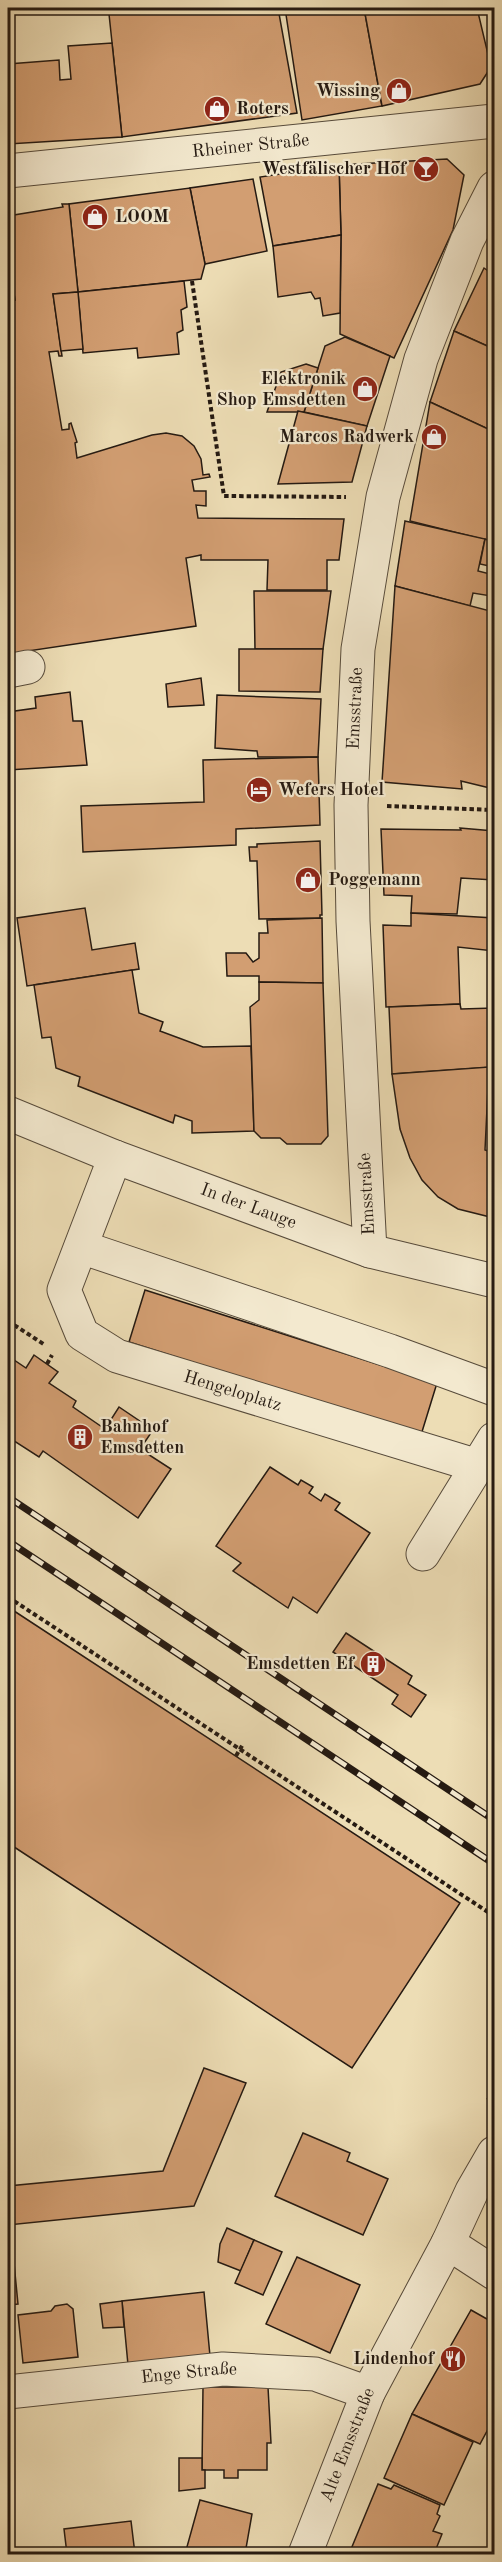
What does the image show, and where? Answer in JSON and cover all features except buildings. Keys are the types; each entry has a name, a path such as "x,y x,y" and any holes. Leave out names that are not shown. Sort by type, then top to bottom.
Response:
{"street":[{"name":"Rheiner Straße","path":"8,171 495,121"},
{"name":"Emsstraße","path":"370,1251 353,921 351,805 358,649 383,497 421,360 468,241 495,188"},
{"name":"In der Lauge","path":"8,1113 115,1157 370,1251 495,1281"},
{"name":"Hengeloplatz","path":"115,1157 64,1290 82,1334 117,1356 486,1452 423,1554"},
{"path":"81,1247 390,1351 495,1389"},
{"name":"Alte Emsstraße","path":"305,2554 368,2393 448,2243 472,2191 495,2153"},
{"path":"448,2243 495,2273"},
{"name":"Enge Straße","path":"8,2392 223,2369 315,2374 368,2393"}],"path":[{"path":"192,280 224,496 383,497"},
{"path":"351,805 495,810"},
{"path":"8,1597 495,1916"},
{"path":"236,1756 243,1744"},
{"path":"488,2100 495,2091"}],"railway":[{"path":"8,1497 494,1820"},
{"path":"8,1541 494,1864"}],"place":[{"name":"Wissing","path":"399,91"},
{"name":"Roters","path":"217,109"},
{"name":"Westfälischer Hof","path":"426,169"},
{"name":"LOOM","path":"95,217"},
{"name":"Elektronik Shop Emsdetten","path":"365,389"},
{"name":"Marcos Radwerk","path":"434,437"},
{"name":"Wefers Hotel","path":"259,790"},
{"name":"Poggemann","path":"308,880"},
{"name":"Bahnhof Emsdetten","path":"80,1437"},
{"name":"Emsdetten Ef","path":"373,1664"},
{"name":"Lindenhof","path":"453,2359"}]}
